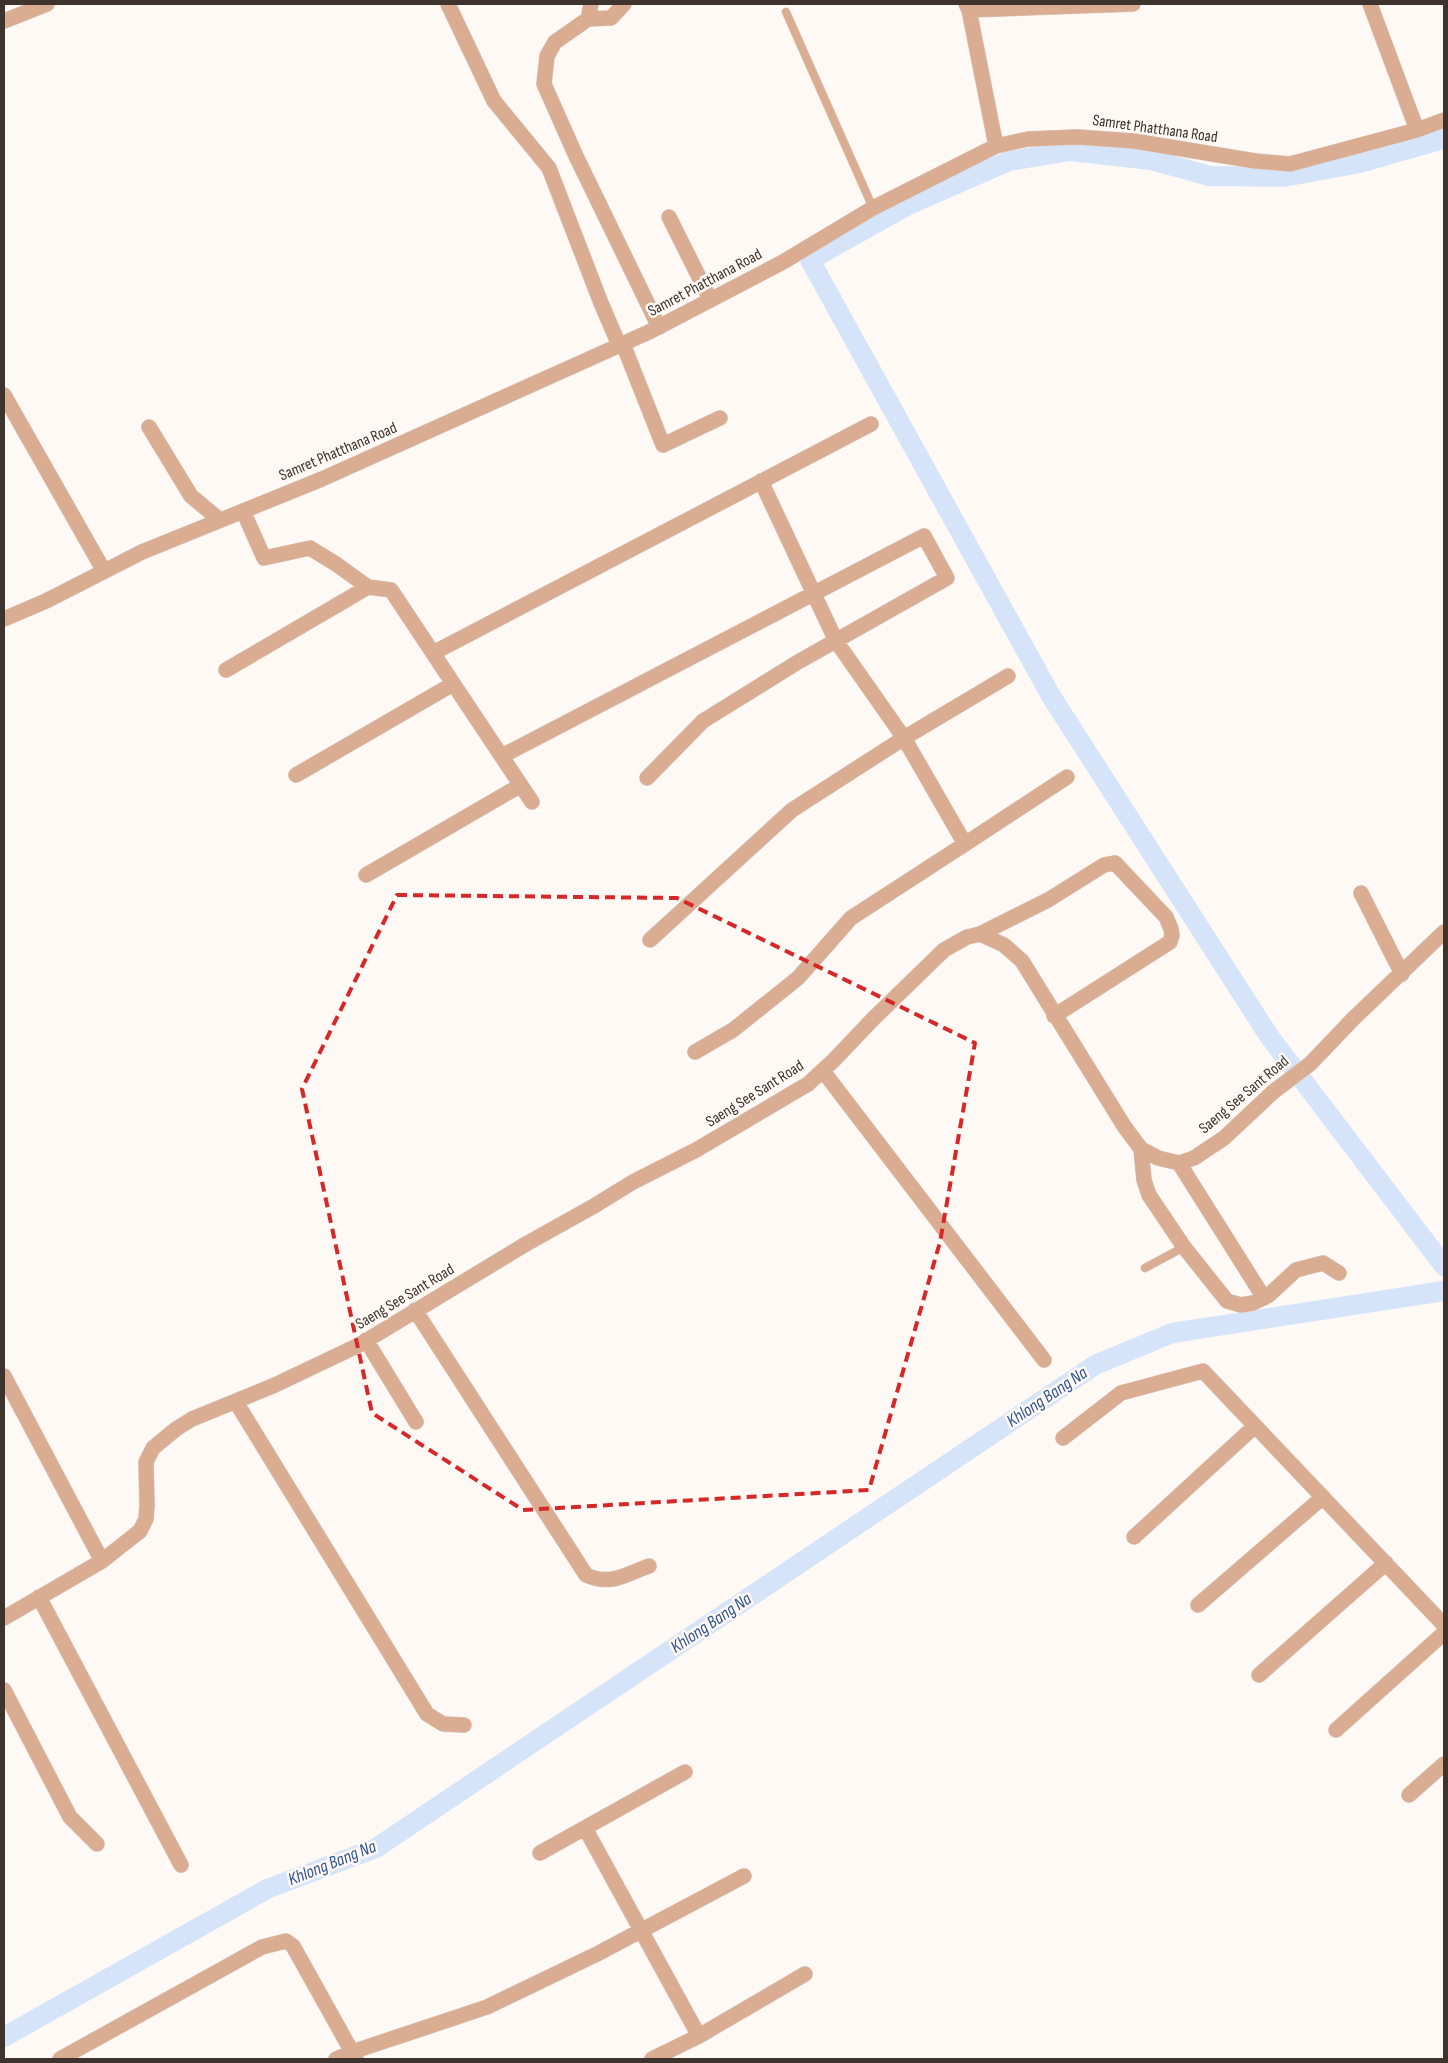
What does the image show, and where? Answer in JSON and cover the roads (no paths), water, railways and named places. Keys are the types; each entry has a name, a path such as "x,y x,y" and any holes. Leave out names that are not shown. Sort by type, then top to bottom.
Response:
{"street":[{"path":"4,21 47,4"},
{"path":"448,4 494,101 549,168 601,303 621,344 663,445 720,418"},
{"path":"588,19 591,4"},
{"path":"624,4 611,18 588,19 555,42 547,56 544,84 575,154 659,327"},
{"path":"996,146 968,7 1133,4"},
{"path":"1370,4 1418,130"},
{"name":"Samret Phatthana Road","path":"4,619 46,601 142,552 322,479 659,327 783,262 872,208 996,146 1028,138 1077,137 1134,141 1255,162 1290,164 1418,130 1444,120"},
{"path":"669,217 710,299"},
{"path":"4,395 104,571"},
{"path":"433,653 871,424"},
{"path":"149,427 191,496 220,520"},
{"path":"762,482 836,641 904,738 965,844"},
{"path":"243,511 264,558 310,548 368,587 391,590 532,802"},
{"path":"502,756 924,536 947,578 836,641 703,721 647,778"},
{"path":"226,670 368,587"},
{"path":"650,940 792,810 904,738 1008,676"},
{"path":"296,775 453,684"},
{"path":"695,1052 733,1030 798,978 851,918 1067,777"},
{"path":"366,875 521,785"},
{"name":"Saeng See Sant Road","path":"4,1618 102,1561 140,1531 146,1519 148,1494 145,1475 146,1462 153,1448 192,1419 236,1402 366,1340 633,1182 730,1131 808,1084 944,950 967,937 980,934 1048,900 1104,865 1115,863 1166,917 1172,935 1170,942 1054,1016"},
{"path":"1361,893 1402,974"},
{"name":"Saeng See Sant Road","path":"1179,1162 1194,1158 1224,1138 1273,1092 1310,1064 1353,1019 1444,932"},
{"path":"980,934 1004,944 1022,961 1054,1016 1124,1126 1141,1149 1158,1158 1179,1162 1264,1298"},
{"path":"823,1071 1044,1360"},
{"path":"1141,1149 1144,1180 1149,1194 1184,1246 1227,1302 1241,1305 1253,1303 1270,1295 1296,1270 1323,1263 1339,1273"},
{"path":"415,1310 586,1574 600,1580 612,1580 649,1566"},
{"path":"366,1340 416,1422"},
{"path":"1063,1438 1121,1393 1203,1372 1444,1625"},
{"path":"4,1376 102,1561"},
{"path":"236,1402 426,1714 443,1724 464,1725"},
{"path":"1134,1537 1255,1426"},
{"path":"1198,1604 1322,1497"},
{"path":"1259,1675 1386,1563"},
{"path":"39,1597 181,1865"},
{"path":"1336,1730 1444,1633"},
{"path":"4,1690 70,1816 97,1844"},
{"path":"1409,1795 1444,1764"},
{"path":"540,1853 685,1772"},
{"path":"585,1828 699,2036"},
{"path":"336,2059 354,2055 487,2007 589,1958 744,1876"},
{"path":"60,2059 262,1947 286,1941 293,1946 354,2055"},
{"path":"652,2059 699,2036 805,1974"}],"lane":[{"path":"786,12 872,208"},
{"path":"1145,1268 1184,1246"}],"waterway":[{"path":"1444,139 1360,163 1284,177 1210,176 1151,160 1070,151 1009,161 908,205 810,260 1051,696 1269,1036 1444,1266"},
{"name":"Khlong Bang Na","path":"4,2037 267,1889 376,1848 1095,1365 1172,1333 1444,1291"}]}
